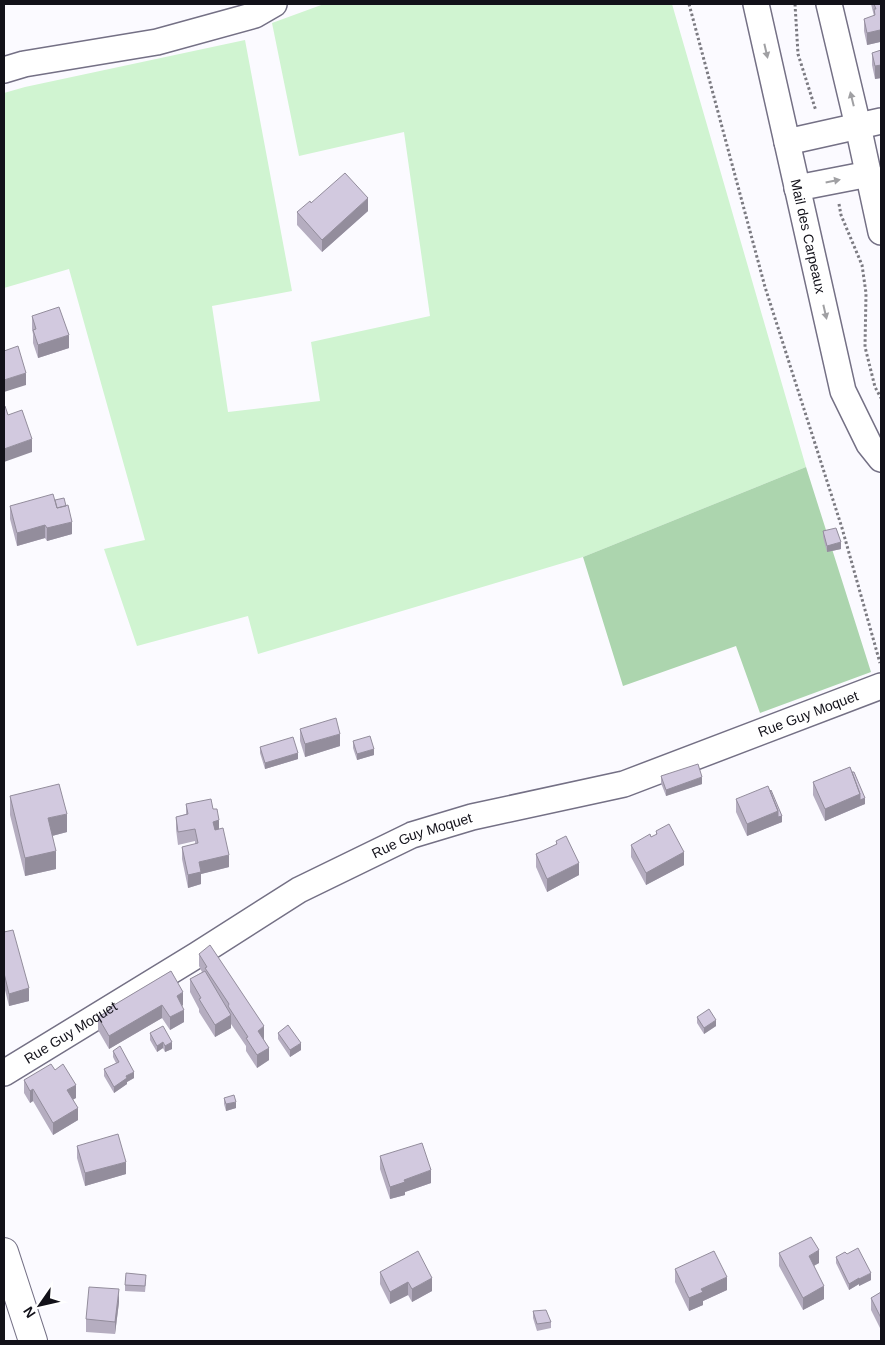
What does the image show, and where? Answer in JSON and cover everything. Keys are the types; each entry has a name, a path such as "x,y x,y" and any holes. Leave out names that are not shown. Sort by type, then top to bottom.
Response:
{"main road":[{"path":"4,1252 33,1341"}],"street":[{"path":"4,70 24,64 157,42 256,15 274,4"},
{"name":"Mail des Carpeaux","path":"756,4 843,391 869,444 881,459"},
{"path":"829,4 870,124 868,174 881,232"},
{"path":"787,142 870,124"},
{"path":"797,188 868,174"},
{"name":"Rue Guy Moquet","path":"4,1074 299,890 412,835 472,817 624,784 881,686"}],"path":[{"path":"688,4 765,286 842,528 881,667"}],"green space":[{"path":"324,4 672,4 806,467 583,557 258,654 248,616 137,646 104,549 145,540 69,269 4,288 4,93 245,40 292,291 212,306 228,412 320,401 311,342 430,316 404,132 299,156 272,23"},
{"path":"806,467 871,672 760,713 736,646 623,686 583,557"}],"building":[{"path":"874,4 881,4 881,33 880,30 867,33 864,19 875,15 874,9 876,9"},
{"path":"881,50 881,65 875,66 872,53"},
{"path":"345,173 368,198 322,240 297,212 310,201 311,203"},
{"path":"59,307 69,335 38,345 33,330 36,329 32,316"},
{"path":"18,346 26,373 4,380 4,351"},
{"path":"4,406 8,415 22,410 32,439 4,449"},
{"path":"53,494 57,508 68,505 72,522 47,528 45,525 17,533 10,506"},
{"path":"64,498 66,506 57,508 55,500"},
{"path":"836,528 841,542 827,546 823,531"},
{"path":"336,718 340,734 305,744 300,729"},
{"path":"370,736 374,749 357,754 353,741"},
{"path":"293,737 298,753 265,763 260,747"},
{"path":"698,764 702,777 666,790 661,776"},
{"path":"850,767 860,794 825,809 813,782"},
{"path":"852,772 854,772 865,798 860,800 860,794"},
{"path":"59,784 67,814 48,818 56,851 25,858 10,796"},
{"path":"768,786 778,811 747,824 736,799"},
{"path":"771,790 782,816 778,817 778,811"},
{"path":"211,799 213,809 217,809 219,820 213,822 215,830 223,828 229,855 199,862 201,872 188,875 182,847 198,843 195,829 178,832 176,817 188,814 186,804"},
{"path":"669,824 684,852 646,873 631,845 650,834 651,837 657,834 656,831"},
{"path":"566,836 579,863 547,879 536,854 557,844 556,841"},
{"path":"13,930 29,988 9,994 4,973 4,932"},
{"path":"210,945 264,1026 258,1031 269,1048 257,1055 228,1006 229,1004 205,968 207,967 199,954"},
{"path":"171,971 183,992 177,996 184,1010 170,1017 162,1005 109,1036 98,1017 110,1010 109,1008"},
{"path":"205,971 231,1015 215,1025 199,999 201,998 190,979"},
{"path":"709,1009 716,1020 704,1028 697,1017"},
{"path":"288,1025 301,1043 290,1050 278,1033"},
{"path":"163,1026 172,1042 165,1046 163,1042 157,1046 150,1033"},
{"path":"120,1046 134,1072 126,1076 127,1078 114,1087 104,1069 119,1062 113,1051"},
{"path":"51,1064 55,1070 63,1064 76,1085 67,1090 78,1108 53,1123 33,1089 30,1091 24,1080"},
{"path":"234,1095 236,1102 226,1104 224,1098"},
{"path":"118,1134 126,1162 85,1173 77,1146"},
{"path":"422,1143 431,1170 390,1187 380,1156"},
{"path":"811,1237 819,1250 809,1256 824,1286 803,1298 779,1253"},
{"path":"858,1248 871,1273 849,1284 836,1257"},
{"path":"418,1251 432,1278 412,1289 408,1282 390,1292 380,1272"},
{"path":"714,1251 727,1277 701,1289 703,1292 689,1298 675,1269"},
{"path":"126,1273 146,1275 145,1286 125,1285"},
{"path":"89,1287 119,1289 115,1322 86,1319"},
{"path":"881,1292 881,1318 871,1298"},
{"path":"546,1310 551,1322 537,1324 533,1311"}]}
